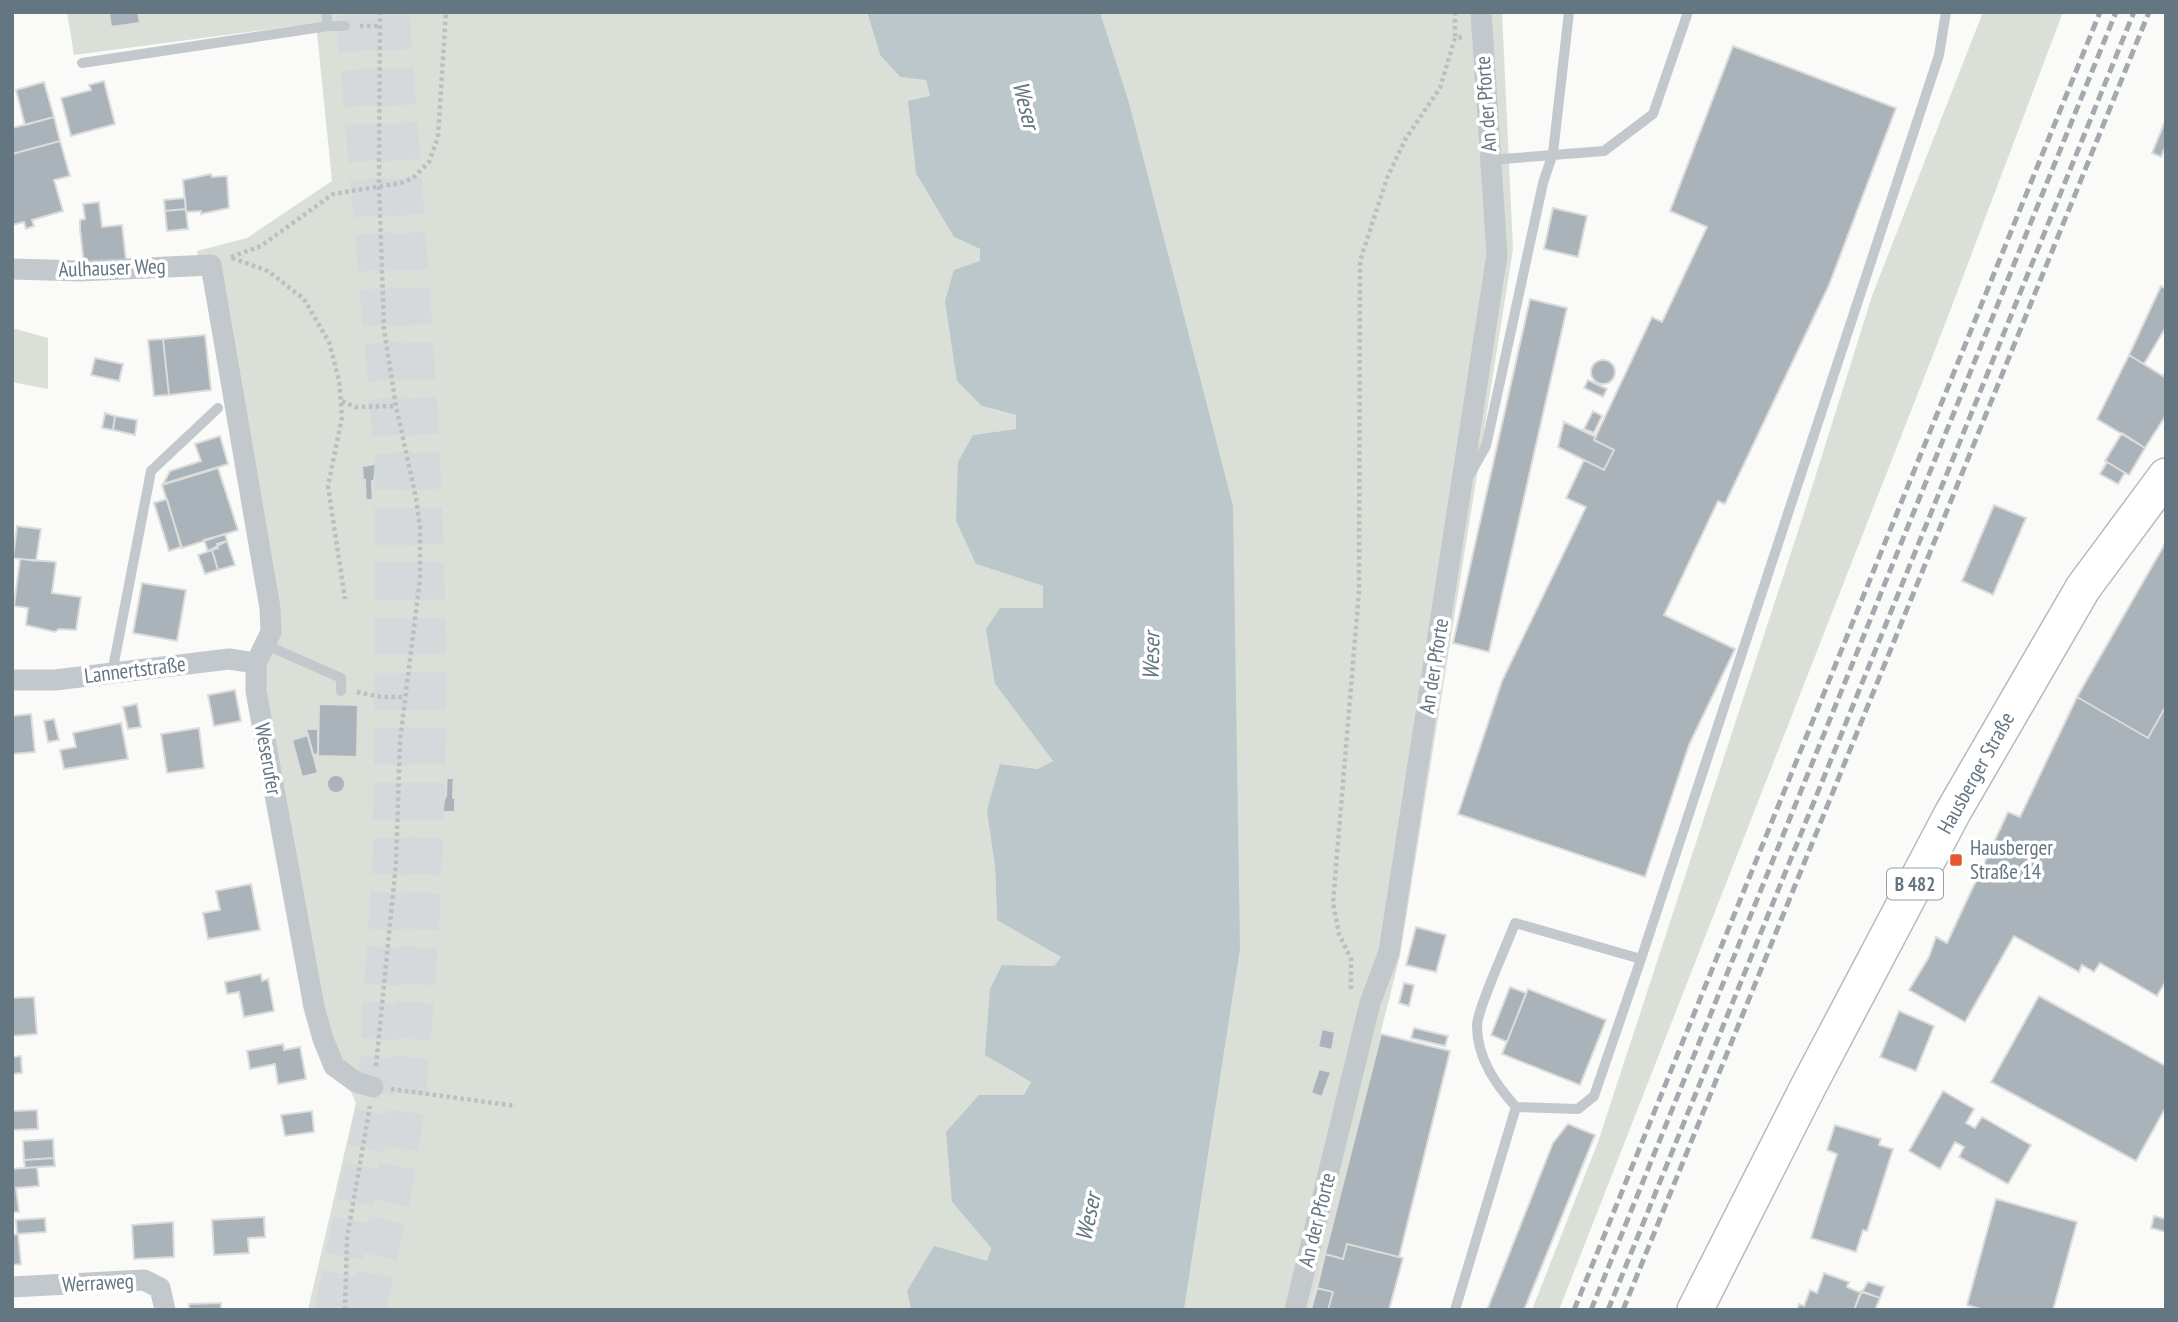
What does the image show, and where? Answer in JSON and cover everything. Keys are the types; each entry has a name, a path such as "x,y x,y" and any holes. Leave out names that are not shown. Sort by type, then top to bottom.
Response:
{"main road":[{"name":"Hausberger Straße","path":"1695,1310 1808,1087 1953,812 2083,588 2166,476"}],"street":[{"name":"An der Pforte","path":"1295,1310 1370,1003 1389,952 1496,256 1481,12"},
{"name":"Aulhauser Weg","path":"12,269 80,271 221,261"},
{"name":"Weserufer","path":"221,261 270,608 271,632 261,654 256,691 317,1018 334,1066 356,1082 373,1087"},
{"name":"Lannertstraße","path":"12,680 55,680 261,654"},
{"name":"Werraweg","path":"12,1287 144,1280 160,1288 164,1310"}],"lane":[{"path":"326,12 328,26"},
{"path":"1462,488 1486,446 1543,183 1553,153 1569,12"},
{"path":"1490,160 1553,153 1604,152 1653,114 1688,12"},
{"path":"1641,959 1515,923 1477,1024 1482,1054 1497,1087 1516,1107 1578,1109 1594,1096 1641,959 1763,597 1821,407 1939,55 1946,12"},
{"path":"82,63 328,26 345,26"},
{"path":"112,673 151,471 218,408"},
{"path":"261,654 341,678 341,690"},
{"path":"1455,1310 1516,1107"}],"path":[{"path":"345,1310 347,1238 373,1087 391,922 404,697 420,579 420,527 384,330 379,186 380,12"},
{"path":"221,261 261,246 333,194 413,178 429,162 438,137 446,12"},
{"path":"1370,1003 1351,999 1351,959 1339,934 1332,903 1359,591 1360,261 1387,178 1406,138 1440,88 1455,38 1455,12"},
{"path":"1455,38 1482,35"},
{"path":"221,261 268,271 303,299 329,342 342,402 355,407 396,406"},
{"path":"340,393 342,418 328,486 345,599"},
{"path":"341,690 382,697 404,697"},
{"path":"373,1087 516,1106"}],"shaded area":[{"path":"67,12 867,12 880,55 900,77 926,79 930,96 908,102 954,237 980,249 982,406 1016,415 1017,429 973,435 976,564 1043,586 1043,608 1000,608 995,684 1053,761 1039,769 1000,764 995,866 997,920 1061,957 1054,966 1002,965 1031,1082 1025,1095 979,1095 952,1202 991,1248 987,1261 907,1291 911,1310 308,1310 356,1103 318,1014 253,667 272,620 197,251 247,238 332,181 316,23 74,55"},
{"path":"1100,12 1502,12 1513,249 1400,956 1310,1310 1184,1310 1240,950 1128,99"},
{"path":"1983,12 2063,12 1947,319 1559,1310 1532,1310 1598,1142 1803,516 1872,296"},
{"path":"12,328 48,338 48,389 12,382"}],"water":[{"name":"Weser","path":"867,12 1100,12 1128,99 1233,506 1240,950 1184,1310 911,1310 907,1291 934,1246 987,1261 991,1248 952,1202 946,1132 979,1095 1024,1095 1031,1082 985,1055 990,989 1002,965 1054,966 1061,957 997,920 995,866 987,810 1000,764 1038,769 1053,761 995,684 986,629 1000,608 1043,608 1043,586 976,564 956,521 958,462 973,435 1016,429 1016,415 982,406 957,381 945,301 954,270 980,261 980,249 954,237 916,173 908,101 930,96 926,80 900,77 880,55"}],"building":[{"path":"109,12 138,12 140,23 111,27"},
{"path":"1733,46 1896,108 1829,285 1725,504 1718,501 1664,615 1735,649 1689,745 1645,877 1458,814 1502,681 1586,507 1566,498 1584,460 1604,470 1614,450 1594,440 1652,317 1662,322 1707,227 1670,211"},
{"path":"104,81 115,124 71,136 61,98 91,90 89,85"},
{"path":"44,82 54,117 25,125 16,90"},
{"path":"54,117 60,141 12,154 12,128"},
{"path":"2166,119 2166,145 2161,157 2152,153"},
{"path":"60,141 70,176 54,180 63,211 32,220 34,226 26,229 24,222 12,225 12,154"},
{"path":"211,174 212,177 227,176 229,208 201,214 201,211 186,212 183,180"},
{"path":"185,198 186,209 165,211 164,200"},
{"path":"99,202 102,227 122,225 126,260 84,265 80,229 80,220 85,219 83,204"},
{"path":"1553,208 1587,216 1578,257 1544,249"},
{"path":"186,209 188,229 167,231 165,211"},
{"path":"2161,286 2166,289 2166,327 2144,364 2129,355"},
{"path":"1530,299 1567,308 1489,652 1453,643"},
{"path":"205,335 211,390 169,395 163,339"},
{"path":"163,339 169,395 154,396 148,340"},
{"path":"2129,355 2163,376 2166,371 2166,415 2145,448 2097,419"},
{"path":"95,358 123,364 119,381 91,375"},
{"path":"1603,360 1612,363 1615,372 1612,381 1603,384 1594,381 1591,372 1594,363"},
{"path":"1588,380 1607,389 1603,397 1584,388"},
{"path":"1593,411 1602,416 1594,433 1584,429"},
{"path":"105,413 115,416 113,430 102,428"},
{"path":"115,416 137,420 135,435 113,430"},
{"path":"1564,422 1596,437 1594,440 1614,450 1604,470 1558,447"},
{"path":"2122,433 2145,448 2129,475 2105,461"},
{"path":"220,436 228,464 163,484 170,471 201,461 195,444"},
{"path":"2107,462 2125,473 2118,484 2100,474"},
{"path":"376,464 373,508 372,500 367,500 366,508 365,480 356,479 363,479 362,466"},
{"path":"218,468 238,530 182,548 162,485"},
{"path":"167,499 181,547 169,551 154,503"},
{"path":"1994,505 2026,518 1993,595 1962,581"},
{"path":"17,526 41,529 36,561 13,558"},
{"path":"225,534 227,541 208,551 204,540"},
{"path":"227,541 235,565 218,570 212,550 218,548 217,544"},
{"path":"2166,542 2166,706 2148,738 2077,697"},
{"path":"212,550 218,570 205,574 198,555"},
{"path":"20,559 56,562 52,593 81,597 76,630 59,629 55,632 26,625 28,608 14,606"},
{"path":"142,583 186,590 177,641 133,633"},
{"path":"235,690 241,721 214,726 208,695"},
{"path":"2077,697 2148,738 2166,706 2166,981 2157,996 2100,963 2094,972 2082,965 2079,972 2014,936 1965,1022 1909,990 1929,957 1936,937 1947,943 2008,812 2020,817"},
{"path":"137,704 141,727 128,729 123,707"},
{"path":"319,704 358,705 357,757 318,756"},
{"path":"31,714 35,752 12,754 12,716"},
{"path":"54,719 59,740 48,742 44,721"},
{"path":"121,723 128,759 64,769 60,750 76,747 73,733"},
{"path":"199,728 204,768 167,773 161,734"},
{"path":"306,729 318,729 318,754 313,755"},
{"path":"308,735 318,773 302,777 292,740"},
{"path":"447,770 448,778 453,778 454,770 453,798 462,800 455,799 455,812 441,812 445,797 439,796 446,796"},
{"path":"336,775 342,778 345,784 342,790 336,793 330,790 327,784 330,778"},
{"path":"251,884 260,930 208,939 203,913 220,910 216,891"},
{"path":"1416,927 1446,935 1436,972 1406,965"},
{"path":"261,974 262,981 268,979 274,1011 244,1017 239,992 227,994 225,982"},
{"path":"1404,983 1414,985 1409,1006 1399,1003"},
{"path":"1510,987 1526,993 1507,1042 1491,1035"},
{"path":"1528,989 1606,1020 1580,1085 1502,1054"},
{"path":"2039,996 2166,1066 2166,1107 2136,1161 1991,1082"},
{"path":"34,997 37,1034 12,1036 12,998"},
{"path":"1899,1011 1934,1026 1916,1071 1880,1057"},
{"path":"1414,1028 1448,1036 1445,1046 1411,1038"},
{"path":"1322,1029 1335,1032 1332,1050 1318,1047"},
{"path":"1381,1034 1450,1051 1399,1257 1347,1244 1343,1259 1325,1254"},
{"path":"283,1044 284,1050 300,1047 306,1079 278,1084 275,1064 250,1069 247,1051"},
{"path":"21,1056 22,1073 12,1074 12,1057"},
{"path":"1319,1069 1331,1072 1322,1097 1311,1093"},
{"path":"1943,1091 1974,1109 1966,1123 1975,1128 1982,1117 2031,1145 2008,1184 1959,1157 1964,1147 1955,1142 1940,1169 1909,1151"},
{"path":"37,1110 38,1129 12,1130 12,1111"},
{"path":"312,1111 314,1132 285,1136 281,1115"},
{"path":"1568,1124 1595,1135 1524,1310 1487,1310 1553,1143"},
{"path":"1835,1125 1881,1139 1879,1145 1893,1149 1867,1231 1863,1230 1856,1252 1811,1238 1837,1154 1827,1150"},
{"path":"53,1139 54,1158 24,1160 23,1141"},
{"path":"54,1158 55,1166 25,1168 24,1160"},
{"path":"37,1167 39,1186 16,1188 19,1212 12,1212 12,1169"},
{"path":"1996,1199 2077,1222 2053,1310 1984,1310 1967,1305"},
{"path":"2154,1216 2166,1219 2166,1232 2151,1228"},
{"path":"264,1217 265,1237 248,1238 249,1253 214,1255 212,1220"},
{"path":"45,1218 46,1232 17,1234 16,1220"},
{"path":"173,1222 174,1257 134,1259 132,1225"},
{"path":"18,1234 21,1264 12,1265 12,1235"},
{"path":"1347,1244 1403,1258 1389,1310 1328,1310 1333,1292 1317,1288 1325,1254 1343,1259"},
{"path":"1824,1273 1849,1282 1847,1287 1861,1293 1854,1310 1797,1310 1799,1304 1804,1306 1810,1290 1817,1293"},
{"path":"1868,1282 1884,1287 1880,1298 1862,1292"},
{"path":"1317,1288 1333,1292 1328,1310 1311,1310"},
{"path":"1861,1291 1880,1298 1875,1310 1854,1310"},
{"path":"221,1303 221,1310 189,1310 189,1304"}],"tunnel":[{"path":"333,1310 375,1104 392,845 393,458 354,12"},
{"path":"367,1310 395,1182 406,1104 420,930 427,756 427,640 422,483 391,12"}],"railway":[{"path":"1574,1310 2100,12"},
{"path":"1591,1310 2116,12"},
{"path":"1608,1310 2134,12"},
{"path":"1623,1310 2149,12"}],"place":[{"name":"Hausberger Straße 14","path":"1956,860"}]}
